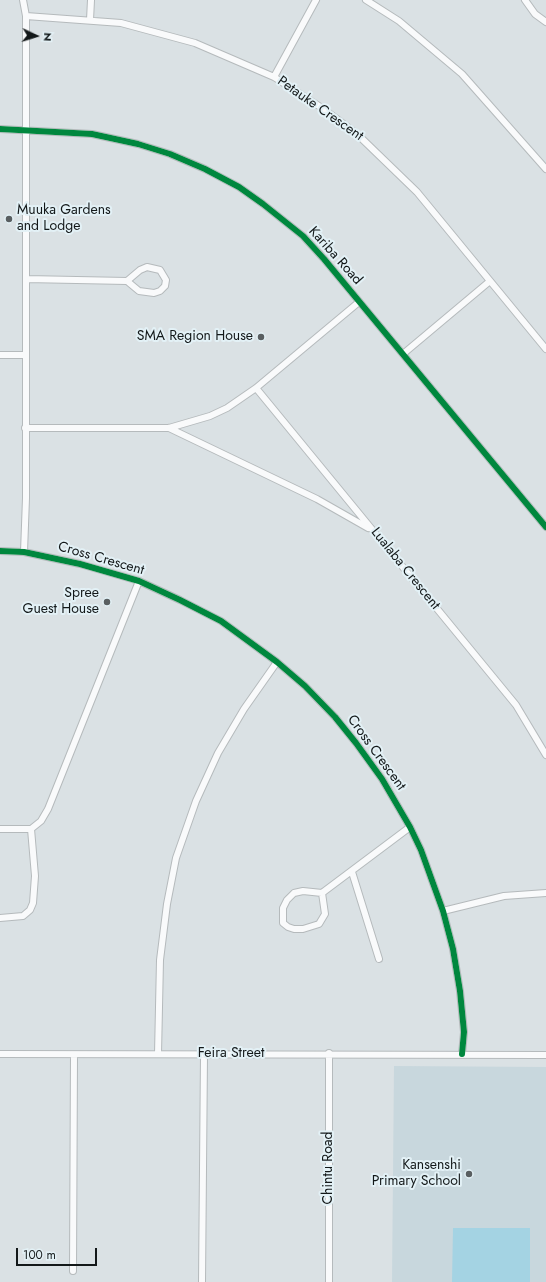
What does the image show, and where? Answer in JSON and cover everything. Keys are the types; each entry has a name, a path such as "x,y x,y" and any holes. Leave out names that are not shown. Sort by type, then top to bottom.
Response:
{"street":[{"path":"23,0 26,16 24,552"},
{"path":"90,20 91,0"},
{"path":"274,77 316,0"},
{"path":"366,0 399,22 462,74 546,169"},
{"path":"526,0 536,14 546,22"},
{"name":"Petauke Crescent","path":"26,16 121,23 184,39 274,77 343,122 366,142 417,192 546,349"},
{"name":"Kariba Road","path":"0,130 92,134 138,144 170,154 221,178 258,200 303,236 404,354 546,527"},
{"path":"26,279 127,281 140,291 154,293 160,291 165,286 166,280 160,270 147,267 140,270 127,281"},
{"path":"404,354 490,281"},
{"path":"25,428 168,428 219,413 256,388 359,302"},
{"path":"0,356 25,355"},
{"name":"Lualaba Crescent","path":"256,388 516,705 546,755"},
{"path":"168,428 341,511 373,531"},
{"path":"341,511 350,502"},
{"name":"Cross Crescent","path":"0,551 24,552 80,564 139,581 221,621 277,662 315,696 356,742 382,779 410,827 420,850 442,911 452,949 460,991 464,1032 462,1054"},
{"path":"0,829 31,829 41,821 48,809 139,581"},
{"path":"158,1054 160,960 167,904 176,858 196,801 218,753 244,709 277,662"},
{"path":"322,894 325,914 319,924 298,929 288,927 284,923 282,918 283,908 287,900 294,893 303,891 322,894 410,827"},
{"path":"0,918 22,916 30,910 33,903 34,876 31,829"},
{"path":"352,872 379,959"},
{"path":"442,911 504,896 546,893"},
{"name":"Feira Street","path":"0,1054 204,1055 329,1053 546,1055"},
{"name":"Chintu Road","path":"329,1053 329,1282"},
{"path":"73,1271 74,1055"},
{"path":"202,1282 204,1055"}],"shaded area":[{"name":"Kansenshi Primary School","path":"394,1066 546,1067 546,1282 392,1282"},
{"path":"453,1228 530,1228 530,1282 452,1282"}],"cycle path":[{"path":"0,129 92,134 138,144 170,154 205,169 239,187 263,204 303,236 324,259 546,527"},
{"path":"0,551 24,552 80,564 139,581 180,600 221,621 277,662 305,686 335,717 382,779 410,827 421,850 443,911 453,949 460,991 464,1032 462,1054"}],"place":[{"name":"Muuka Gardens and Lodge","path":"9,219"},
{"name":"SMA Region House","path":"261,337"},
{"name":"Spree Guest House","path":"107,602"},
{"name":"Kansenshi Primary School","path":"469,1174"}]}
